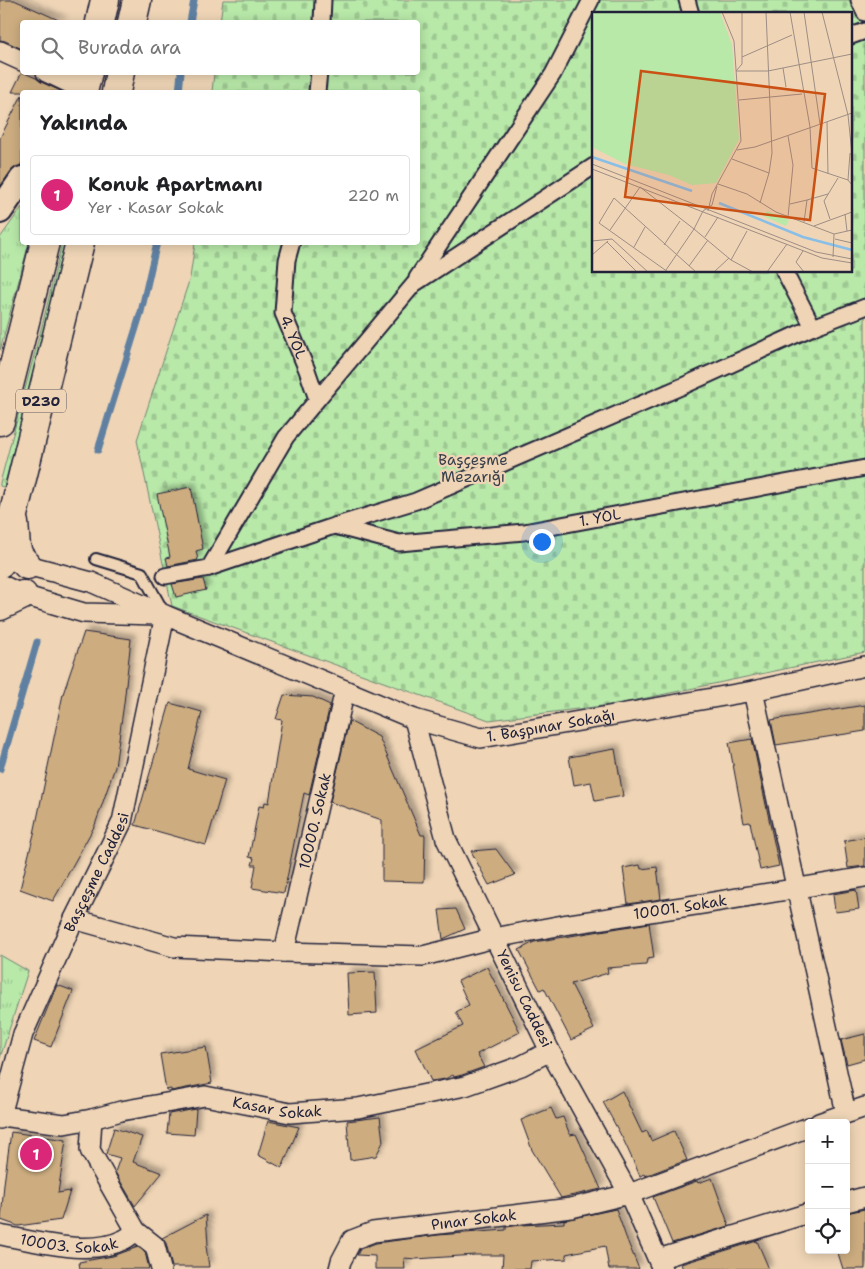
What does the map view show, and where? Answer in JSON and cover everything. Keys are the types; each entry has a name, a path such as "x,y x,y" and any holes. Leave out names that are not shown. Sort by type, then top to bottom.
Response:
{"highway":[{"path":"100,20 105,0"},
{"path":"132,20 137,0"},
{"path":"116,90 119,75"},
{"name":"D230","path":"0,421 44,245"},
{"name":"D230","path":"7,576 14,511 79,245"}],"street":[{"path":"322,20 323,0"},
{"path":"208,568 286,436 414,284 553,74 592,0"},
{"path":"859,0 865,13"},
{"path":"852,36 865,31"},
{"path":"0,51 20,60"},
{"path":"54,75 84,87"},
{"path":"317,90 318,75"},
{"path":"414,284 592,167"},
{"path":"0,211 20,182"},
{"name":"4. YOL","path":"291,245 286,260 283,313 317,399"},
{"path":"785,272 813,327"},
{"path":"166,576 208,568 416,501 673,390 813,327 865,307"},
{"name":"1. YOL","path":"334,526 399,543 524,532 865,468"},
{"path":"7,576 84,613 165,616"},
{"name":"1. Başpınar Sokağı","path":"7,576 91,582 165,616 414,719 481,738 753,691 865,666"},
{"name":"Başçeşme Caddesi","path":"0,1118 23,1034 74,919 122,822 165,616"},
{"name":"10000. Sokak","path":"284,952 345,690"},
{"path":"753,691 846,1113"},
{"name":"Yenisu Caddesi","path":"414,719 446,839 550,1051 629,1194 660,1264"},
{"name":"10001. Sokak","path":"494,938 865,876"},
{"path":"74,919 174,947 284,952 423,956 494,938"},
{"name":"Kasar Sokak","path":"0,1118 64,1124 121,1111 205,1096 290,1113 358,1108 465,1086 521,1066 550,1051"},
{"path":"830,1119 865,1107"},
{"name":"10003. Sokak","path":"92,1119 90,1150 136,1231 155,1246 161,1269"},
{"name":"Pınar Sokak","path":"339,1269 352,1240 373,1232 571,1208 629,1194 805,1128"},
{"path":"850,1201 865,1197"},
{"path":"660,1264 805,1214"},
{"name":"10003. Sokak","path":"0,1235 71,1247 99,1247 124,1240 136,1231"}],"lane":[{"path":"96,559 142,573 165,616"}],"green space":[{"name":"Başçeşme Mezarığı","path":"223,0 865,0 865,652 618,704 489,720 172,606 137,440 190,278 195,245 420,245 420,90 212,90 214,75 420,75 420,20 220,20"},
{"path":"20,210 20,245 28,245 0,350 0,238"},
{"path":"62,245 66,245 4,487 0,486 0,483"},
{"path":"0,955 28,971 0,1058"}],"building":[{"path":"0,0 14,0 59,20 20,20 20,48 0,40"},
{"path":"20,75 29,75 59,90 20,90 20,92 12,92"},
{"path":"20,99 20,166 11,171 0,187 0,138"},
{"path":"191,487 203,549 196,551 198,560 168,566 166,558 170,557 157,494"},
{"path":"203,579 206,590 176,597 172,584"},
{"path":"84,632 131,639 124,703 115,767 95,825 53,901 20,889 34,834 63,694"},
{"path":"284,695 313,697 330,705 309,795 304,793 284,893 252,888 256,865 252,865 254,858 249,857 259,806 264,807 265,802 269,803 282,720 276,719"},
{"path":"170,703 202,712 188,769 225,780 206,845 135,825"},
{"path":"865,705 865,731 776,745 771,720"},
{"path":"349,721 379,737 421,835 425,835 424,882 382,881 382,820 330,802"},
{"path":"752,739 779,866 760,870 750,822 744,823 729,743"},
{"path":"615,749 623,796 595,801 591,782 574,785 569,757"},
{"path":"865,837 865,866 848,868 844,841"},
{"path":"496,849 515,875 489,885 471,851"},
{"path":"640,865 641,869 657,867 661,899 628,904 623,868"},
{"path":"856,890 859,909 835,912 833,894"},
{"path":"456,909 465,929 443,939 439,910"},
{"path":"649,923 654,958 647,959 646,965 607,968 608,973 571,984 594,1029 571,1040 544,988 540,990 519,950 534,942"},
{"path":"487,967 520,1032 477,1054 484,1067 462,1075 454,1077 453,1075 445,1079 431,1081 416,1049 463,1026 456,1012 469,1005 458,981"},
{"path":"375,972 377,1013 349,1015 347,973"},
{"path":"57,985 73,991 51,1047 34,1041"},
{"path":"865,1034 865,1059 847,1064 841,1040"},
{"path":"206,1047 212,1083 171,1091 171,1089 166,1090 160,1054"},
{"path":"622,1091 642,1133 647,1131 651,1141 674,1131 687,1160 645,1176 644,1174 640,1176 603,1102"},
{"path":"551,1108 556,1119 563,1117 570,1135 576,1134 601,1189 561,1198 532,1150 521,1120"},
{"path":"196,1109 194,1135 167,1133 169,1114"},
{"path":"380,1117 383,1142 376,1156 350,1160 347,1121"},
{"path":"268,1121 299,1127 282,1168 258,1155"},
{"path":"114,1128 142,1137 133,1162 162,1173 135,1206 115,1172 120,1158 106,1154"},
{"path":"11,1132 66,1140 58,1193 70,1191 61,1220 18,1226 1,1220"},
{"path":"712,1178 729,1226 672,1243 653,1197 697,1181 698,1183"},
{"path":"616,1209 639,1269 609,1269 605,1246 566,1254 567,1259 531,1261 530,1269 502,1269 503,1255 475,1255 416,1259 404,1258 405,1269 375,1269 375,1256 357,1255 360,1249 376,1243 438,1235 506,1230 506,1227 521,1225 564,1223 564,1220"},
{"path":"865,1209 865,1269 843,1269 838,1254 850,1254 850,1212"},
{"path":"206,1215 208,1245 206,1246 209,1267 172,1267 166,1243 162,1238"},
{"path":"757,1241 769,1269 683,1269 681,1264"},
{"path":"138,1247 145,1252 149,1269 80,1269 79,1262 113,1256"}],"waterway":[{"path":"190,20 194,0"},
{"path":"179,90 181,75"},
{"path":"98,450 141,312 156,245"},
{"path":"0,769 37,642"}],"place":[{"name":"Konuk Apartmanı","path":"36,1154"}]}
